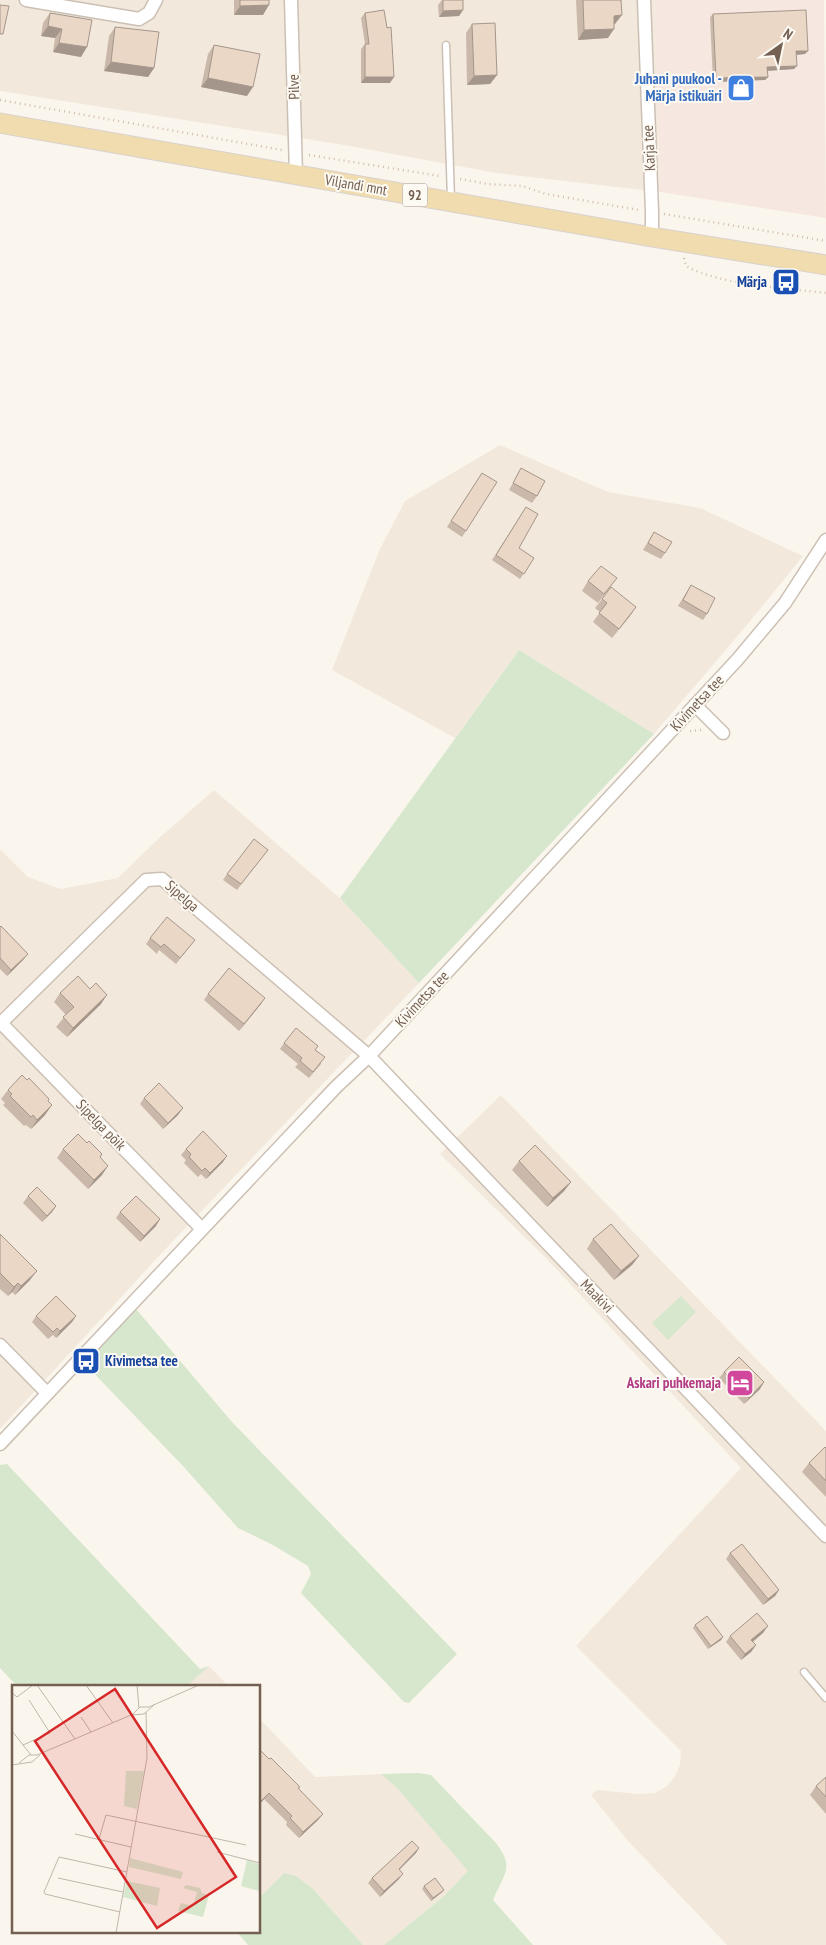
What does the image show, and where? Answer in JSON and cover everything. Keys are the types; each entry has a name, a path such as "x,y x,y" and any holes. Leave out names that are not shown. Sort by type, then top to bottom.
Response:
{"main road":[{"name":"Viljandi mnt","path":"2,124 652,237 825,264"}],"street":[{"path":"26,0 139,19 149,13 156,0"},
{"name":"Pilve","path":"291,0 296,174"},
{"name":"Karja tee","path":"644,0 652,237"},
{"name":"Kivimetsa tee","path":"0,1444 336,1087 369,1056 737,660 784,603 826,540"},
{"path":"695,705 723,732"},
{"name":"Sipelga","path":"0,1023 146,880 162,879 369,1056"},
{"name":"Sipelga põik","path":"0,1023 202,1228"},
{"name":"Maakivi","path":"369,1056 826,1536"},
{"path":"0,1345 47,1393"}],"lane":[{"path":"446,45 451,201"},
{"path":"804,1672 826,1698"}],"path":[{"path":"0,100 296,153 488,184 522,186 546,194 826,241"},
{"path":"691,219 684,259 686,266 694,270 734,280 826,293"}],"shaded area":[{"path":"0,0 654,0 660,192 496,173 344,145 0,91"},
{"name":"Juhani puukool - Märja istikuäri","path":"654,0 824,0 826,218 660,192"},
{"path":"500,445 608,492 700,508 803,556 654,734 519,650 455,738 332,670 379,551 405,501"},
{"path":"214,790 340,898 419,983 172,1242 0,1429 0,849 28,877 61,889 118,878 158,839"},
{"path":"501,1095 826,1431 826,1945 727,1945 628,1841 591,1795 597,1790 639,1794 655,1793 666,1787 674,1778 680,1765 681,1751 576,1646 741,1468 546,1258 440,1154"},
{"path":"209,1666 227,1685 188,1685"},
{"path":"260,1719 315,1777 381,1774 398,1789 469,1871 444,1896 384,1945 363,1945 312,1888 284,1873 260,1897"}],"green space":[{"path":"519,650 654,734 419,983 340,898"},
{"path":"681,1296 696,1312 668,1340 652,1323"},
{"path":"136,1309 232,1422 457,1654 409,1703 404,1702 301,1593 311,1574 308,1566 273,1545 238,1528 183,1466 85,1364"},
{"path":"7,1464 200,1669 209,1666 188,1685 16,1685 0,1668 0,1465"},
{"path":"418,1773 431,1775 496,1843 505,1859 506,1871 493,1900 533,1945 384,1945 444,1896 468,1871 398,1789 381,1774"},
{"path":"284,1873 296,1876 312,1888 363,1945 248,1945 237,1932 260,1932 260,1897"}],"building":[{"path":"240,0 269,0 269,5 240,6"},
{"path":"443,0 463,0 463,10 443,11"},
{"path":"583,0 621,0 622,15 614,16 614,29 584,30"},
{"path":"0,5 9,6 3,34 0,34"},
{"path":"384,10 387,28 391,27 394,77 365,77 365,44 369,44 365,13"},
{"path":"806,10 808,51 796,51 797,66 767,67 768,77 716,78 713,14"},
{"path":"50,13 92,20 87,47 59,43 62,29 48,26"},
{"path":"495,23 497,75 474,76 472,24"},
{"path":"115,27 159,32 154,68 111,62"},
{"path":"214,45 260,54 253,87 208,78"},
{"path":"521,468 545,481 537,496 513,483"},
{"path":"482,473 497,482 466,531 451,521"},
{"path":"526,507 538,514 519,548 534,558 524,574 496,555"},
{"path":"654,532 672,542 665,553 648,543"},
{"path":"601,566 617,578 604,594 588,581"},
{"path":"691,585 715,598 707,614 683,600"},
{"path":"611,587 636,607 619,629 599,613 607,603 602,599"},
{"path":"254,839 268,850 241,884 227,874"},
{"path":"167,917 195,940 180,958 164,944 161,947 150,938"},
{"path":"1,926 28,954 11,970 0,958"},
{"path":"229,968 265,998 244,1024 208,994"},
{"path":"78,976 90,989 96,983 107,995 73,1028 63,1017 74,1007 60,993"},
{"path":"296,1028 318,1046 315,1050 325,1057 313,1072 300,1061 302,1058 284,1043"},
{"path":"22,1075 27,1080 29,1078 49,1099 48,1101 52,1105 37,1120 33,1115 31,1117 10,1096 12,1094 8,1090"},
{"path":"159,1083 183,1108 168,1123 144,1098"},
{"path":"203,1131 227,1156 210,1173 205,1168 202,1171 189,1157 191,1154 186,1149"},
{"path":"78,1134 87,1143 89,1141 102,1154 100,1157 108,1166 94,1180 63,1149"},
{"path":"535,1145 571,1182 553,1198 519,1161"},
{"path":"37,1187 56,1206 47,1216 28,1196"},
{"path":"136,1196 160,1219 144,1236 120,1212"},
{"path":"611,1224 639,1256 621,1271 593,1239"},
{"path":"0,1234 37,1271 21,1286 18,1283 14,1287 0,1273"},
{"path":"56,1296 76,1316 60,1331 57,1328 53,1332 36,1316"},
{"name":"Askari puhkemaja","path":"739,1357 764,1382 749,1398 724,1372"},
{"path":"826,1448 826,1481 809,1463"},
{"path":"742,1544 779,1590 768,1599 730,1553"},
{"path":"757,1613 768,1626 751,1640 756,1645 745,1654 730,1636"},
{"path":"707,1616 723,1637 711,1646 695,1625"},
{"path":"260,1750 269,1759 271,1758 300,1787 298,1788 323,1814 303,1832 290,1818 292,1816 269,1793 260,1802"},
{"path":"826,1777 826,1797 816,1786"},
{"path":"412,1841 419,1848 399,1869 403,1874 384,1891 372,1878"},
{"path":"435,1878 444,1890 433,1898 424,1886"}],"place":[{"name":"Juhani puukool - Märja istikuäri","path":"741,88"},
{"name":"Märja","path":"786,282"},
{"name":"Kivimetsa tee","path":"86,1361"},
{"name":"Askari puhkemaja","path":"740,1383"}]}
